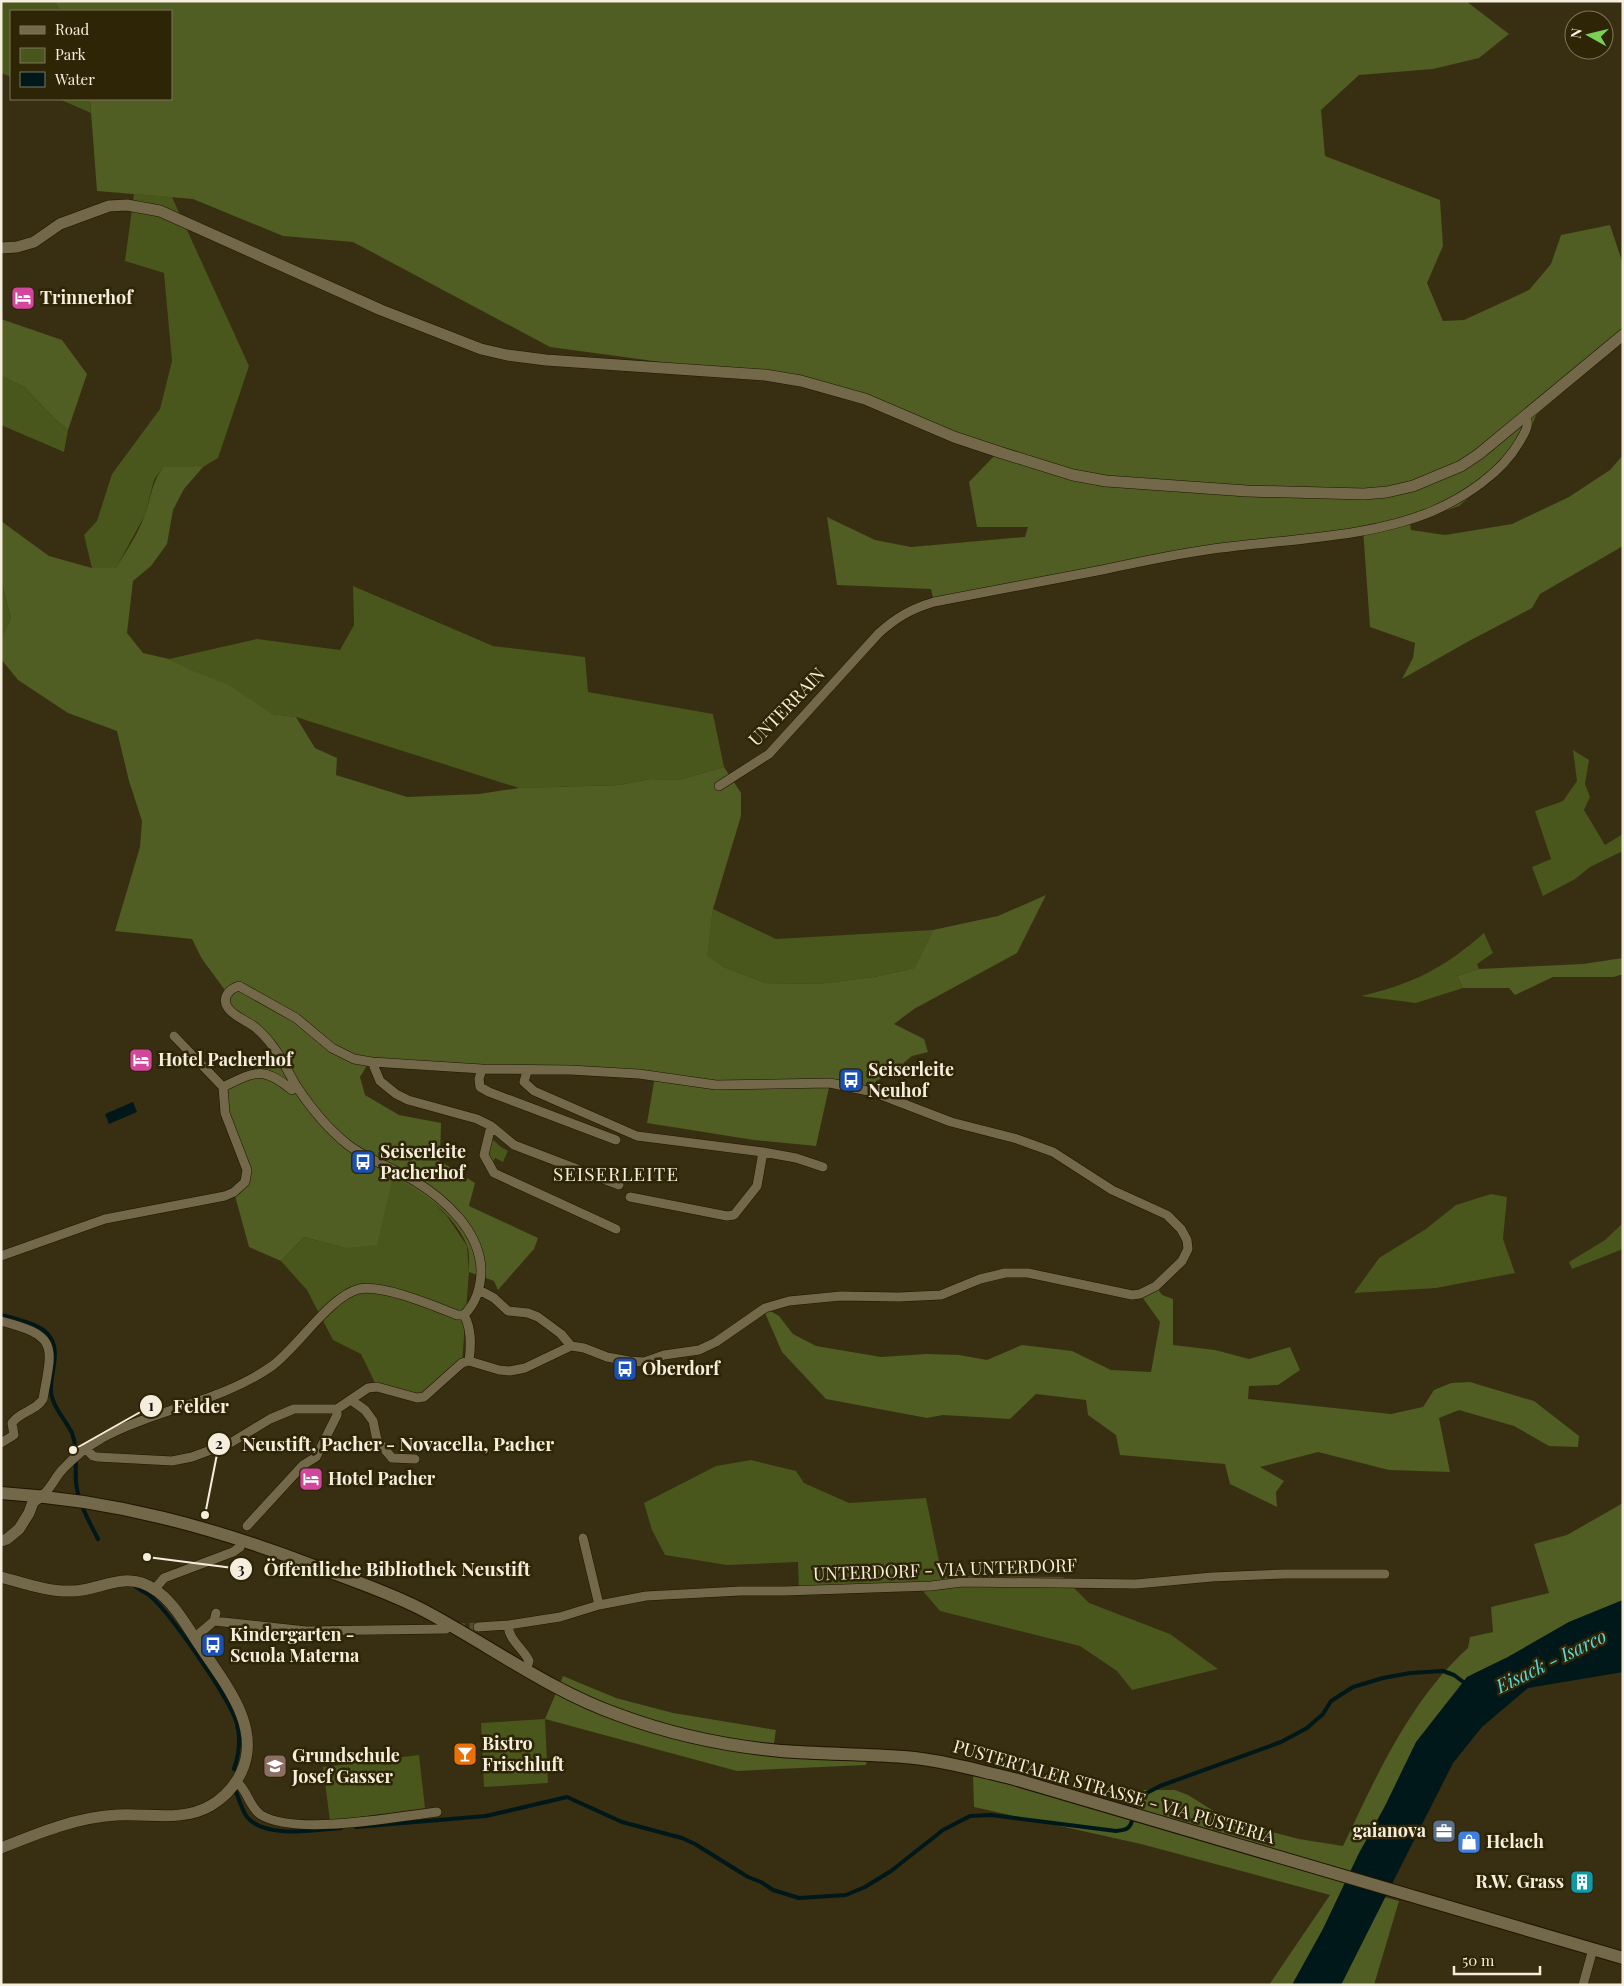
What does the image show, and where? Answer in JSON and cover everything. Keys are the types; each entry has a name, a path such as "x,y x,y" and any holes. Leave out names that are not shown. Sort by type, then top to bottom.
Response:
{"main road":[{"name":"PUSTERTALER STRASSE - VIA PUSTERIA","path":"1,1493 43,1495 88,1501 202,1527 253,1542 341,1575 419,1608 558,1688 610,1711 675,1732 740,1746 778,1751 904,1757 946,1762 1014,1779 1623,1958"}],"street":[{"path":"1,248 17,247 34,242 60,224 110,206 127,205 160,211 381,310 481,349 546,360 765,375 801,381 865,399 954,436 1073,475 1106,481 1256,491 1364,494 1387,492 1414,486 1460,466 1479,454 1623,335"},
{"name":"UNTERRAIN","path":"719,786 769,754 879,633 896,618 915,608 934,602 1212,549 1353,532 1402,521 1455,500 1481,483 1508,459 1525,433 1527,425 1525,417"},
{"path":"1,1541 7,1539 19,1529 29,1513 33,1502 52,1488 62,1469 86,1449 102,1438 132,1424 234,1387 272,1366 298,1343 328,1310 348,1293 361,1289 375,1290 411,1298 457,1315 464,1315 470,1309 479,1290 481,1258 475,1242 454,1212 434,1193 412,1179 372,1160 346,1144 323,1122 297,1087 274,1048 256,1028 228,1008 225,1001 227,993 239,986 296,1018 332,1048 354,1059 372,1062 482,1069 570,1070 639,1074 716,1085 830,1083 854,1087 900,1101 952,1122 1016,1139 1053,1152 1112,1190 1167,1216 1181,1229 1187,1240 1188,1249 1182,1261 1156,1286 1140,1294 1132,1295 1028,1273 1005,1273 965,1285 941,1295 900,1297 841,1296 789,1301 765,1308 716,1342 699,1350 664,1355 644,1362 607,1357 584,1348 571,1346 525,1368 510,1371 499,1370 469,1361 462,1363 424,1397 417,1398 377,1387 368,1388 337,1409 294,1409 270,1419 232,1442 192,1457 172,1461 98,1457 93,1456 86,1449"},
{"path":"1,1256 105,1218 226,1196 234,1192 244,1182 247,1170 225,1113 223,1087 174,1036"},
{"path":"372,1062 380,1081 396,1094 408,1100 476,1119 491,1126 514,1145 619,1185"},
{"path":"482,1069 479,1079 480,1087 488,1092 616,1140"},
{"path":"527,1071 524,1082 534,1092 637,1136 763,1152 796,1158 823,1167"},
{"path":"223,1087 245,1076 262,1073 277,1077 292,1090 297,1087"},
{"path":"491,1126 484,1155 494,1173 616,1229"},
{"path":"630,1197 727,1216 734,1215 757,1186 763,1152"},
{"path":"479,1290 494,1298 508,1311 528,1313 538,1317 561,1334 571,1346"},
{"path":"464,1315 471,1338 469,1361"},
{"path":"1,1322 31,1330 48,1344 50,1356 43,1399 40,1405 16,1416 12,1423 14,1435 1,1443"},
{"path":"351,1400 365,1410 373,1422 377,1440 392,1458 415,1458"},
{"path":"247,1526 303,1465 316,1457 337,1415 337,1409"},
{"path":"583,1538 599,1605"},
{"path":"154,1590 164,1578 233,1552 240,1546"},
{"name":"UNTERDORF - VIA UNTERDORF","path":"478,1627 508,1625 560,1617 599,1605 646,1596 713,1592 931,1586 962,1582 1136,1584 1212,1577 1284,1574 1385,1574"},
{"path":"1,1577 56,1590 73,1591 120,1580 143,1583 154,1590 182,1617 238,1706 245,1724 248,1744 244,1766 236,1782 229,1791 210,1806 189,1814 176,1816 116,1815 74,1822 36,1833 1,1848"},
{"path":"194,1638 215,1617 306,1631 446,1629"},
{"path":"508,1625 512,1639 529,1661 526,1670"},
{"path":"236,1782 243,1787 255,1810 263,1816 283,1822 324,1825 437,1812"},
{"path":"1583,1985 1593,1949"}],"green space":[{"path":"1,1 54,1 59,10 10,10 10,77 1,73"},
{"path":"54,1 1466,1 1509,34 1479,58 1433,69 1359,75 1321,110 1325,156 1440,200 1443,246 1427,283 1443,321 1464,320 1529,290 1551,264 1561,235 1610,225 1623,264 1623,341 1536,415 1526,441 1509,463 1459,506 1410,523 1411,530 1445,535 1512,524 1569,497 1610,470 1623,455 1623,546 1540,594 1532,608 1402,679 1413,658 1415,643 1370,627 1363,529 1212,549 934,602 931,589 837,585 827,517 875,540 911,547 1025,537 1028,527 977,527 969,482 998,452 801,381 550,347 353,242 283,236 193,199 97,191 90,100 172,100 172,10 59,10"},
{"path":"61,100 90,100 91,113"},
{"path":"134,194 172,197 249,366 218,458 203,467 163,467 154,480 145,515 116,568 92,568 84,535 97,521 112,474 160,409 172,361 164,273 125,261"},
{"path":"1,319 62,340 87,374 68,430 24,387 1,376"},
{"path":"1,376 24,387 68,430 64,452 1,425"},
{"path":"163,467 203,467 184,489 173,510 167,544 151,566 133,581 127,633 143,653 169,659 229,685 272,714 296,717 315,748 337,758 336,775 407,797 479,794 519,788 619,785 650,779 678,780 724,767 741,793 741,816 713,909 707,956 724,967 766,983 817,984 874,977 914,968 933,930 998,916 1046,895 1017,953 914,1009 894,1024 924,1039 928,1052 912,1056 893,1072 876,1081 873,1092 830,1083 816,1146 754,1140 647,1123 655,1076 482,1069 372,1057 360,1077 365,1095 399,1115 441,1123 440,1161 475,1183 469,1206 538,1238 534,1249 498,1290 494,1281 469,1272 467,1245 454,1223 446,1214 426,1196 393,1177 377,1245 345,1248 304,1237 281,1261 249,1247 234,1192 247,1170 225,1113 223,1087 269,1063 274,1048 233,1013 227,993 202,959 192,939 115,931 140,847 142,821 129,781 117,731 68,713 18,680 1,659 1,639 11,619 1,580 1,521 49,556 92,568 116,568 139,528 154,485"},
{"path":"1,580 11,619 1,639"},
{"path":"353,586 493,646 585,657 588,692 713,714 724,767 678,780 650,779 619,785 519,788 296,717 272,714 169,659 257,639 340,650 354,625"},
{"path":"1573,750 1589,760 1585,784 1590,797 1584,810 1605,845 1623,834 1623,851 1590,867 1575,879 1543,896 1532,867 1551,859 1535,811 1563,801 1577,781"},
{"path":"713,909 776,939 933,930 914,968 874,977 817,984 766,983 724,967 706,957"},
{"path":"1484,933 1493,953 1477,964 1479,969 1457,976 1463,988 1416,1003 1361,996 1397,986 1427,973 1455,956"},
{"path":"1623,958 1623,974 1614,977 1553,977 1515,995 1509,988 1463,988 1457,976 1479,969 1583,964"},
{"path":"491,1138 508,1151 503,1162 495,1158 493,1162 488,1155"},
{"path":"393,1177 410,1185 430,1199 447,1216 467,1246 469,1272 462,1363 424,1397 377,1387 361,1354 333,1340 307,1290 281,1261 304,1237 345,1248"},
{"path":"1491,1194 1507,1197 1503,1239 1515,1273 1436,1288 1354,1293 1379,1258 1426,1229 1456,1205"},
{"path":"1623,1223 1623,1249 1572,1269 1569,1262 1605,1240"},
{"path":"1156,1286 1162,1295 1173,1299 1173,1345 1215,1350 1249,1359 1290,1347 1300,1370 1278,1385 1249,1386 1248,1399 1391,1414 1423,1407 1434,1390 1451,1383 1470,1382 1534,1401 1579,1436 1578,1447 1549,1446 1514,1426 1459,1410 1439,1418 1450,1472 1389,1470 1318,1452 1260,1467 1284,1481 1276,1492 1277,1507 1230,1484 1225,1464 1120,1455 1116,1435 1088,1415 1086,1400 1036,1394 1010,1419 943,1415 927,1418 826,1399 782,1352 762,1306 779,1316 793,1334 816,1346 881,1357 927,1354 959,1355 987,1360 1022,1345 1072,1351 1111,1370 1151,1372 1160,1322 1140,1294"},
{"path":"751,1460 796,1471 804,1483 849,1503 926,1498 942,1576 1063,1577 1089,1603 1170,1634 1218,1669 1132,1690 1117,1671 1080,1646 940,1611 922,1590 799,1594 798,1562 727,1565 665,1555 652,1530 644,1503 716,1466"},
{"path":"1623,1503 1623,1600 1569,1622 1508,1657 1467,1677 1384,1808 1359,1854 1323,1929 1292,1985 1269,1985 1330,1895 1141,1844 974,1807 973,1775 1132,1813 1135,1801 1144,1790 1175,1790 1188,1795 1217,1813 1257,1828 1299,1839 1343,1846 1368,1793 1412,1715 1447,1669 1468,1648 1470,1637 1493,1632 1491,1607 1549,1593 1534,1544 1567,1535"},
{"path":"563,1676 616,1698 673,1713 776,1730 772,1756 820,1760 867,1760 866,1765 737,1771 545,1719"},
{"path":"545,1719 548,1783 484,1787 481,1723"},
{"path":"419,1755 425,1808 330,1821 323,1767"},
{"path":"1384,1897 1399,1901 1374,1985 1341,1985"}],"water":[{"path":"133,1102 137,1112 109,1124 105,1114"},
{"name":"Eisack - Isarco","path":"1623,1600 1623,1672 1528,1688 1482,1727 1453,1763 1341,1985 1292,1985 1323,1929 1359,1853 1384,1808 1416,1742 1467,1677 1508,1657 1569,1622"}],"waterway":[{"path":"1,1315 38,1327 47,1333 51,1339 55,1353 51,1394 55,1406 74,1439 77,1490 84,1512 98,1539"},
{"path":"136,1587 149,1595 158,1604 198,1656 224,1696 238,1730 238,1752 234,1769"},
{"path":"1136,1806 1143,1795 1160,1786 1281,1742 1307,1728 1323,1714 1331,1701 1353,1687 1383,1678 1410,1673 1443,1671 1454,1675 1466,1684"},
{"path":"236,1792 247,1817 255,1824 266,1828 291,1832 341,1828"},
{"path":"356,1827 486,1816 567,1797 622,1822 682,1838 773,1890 799,1898 846,1895 865,1887 891,1871 943,1830 970,1816 991,1815 1116,1831 1126,1829 1132,1821"}],"tunnel":[{"path":"456,1628 478,1627"}],"place":[{"name":"Trinnerhof","path":"23,298"},
{"name":"Hotel Pacherhof","path":"141,1060"},
{"name":"Seiserleite Neuhof","path":"851,1080"},
{"name":"Seiserleite Pacherhof","path":"363,1162"},
{"name":"Oberdorf","path":"625,1369"},
{"name":"Felder","path":"73,1450"},
{"name":"Hotel Pacher","path":"311,1479"},
{"name":"Neustift, Pacher - Novacella, Pacher","path":"205,1515"},
{"name":"Öffentliche Bibliothek Neustift","path":"147,1557"},
{"name":"Kindergarten - Scuola Materna","path":"213,1645"},
{"name":"Bistro Frischluft","path":"465,1754"},
{"name":"Grundschule Josef Gasser","path":"275,1766"},
{"name":"gaianova","path":"1444,1831"},
{"name":"Helach","path":"1469,1842"},
{"name":"R.W. Grass","path":"1582,1882"}],"district":[{"name":"SEISERLEITE","path":"616,1174"}]}
